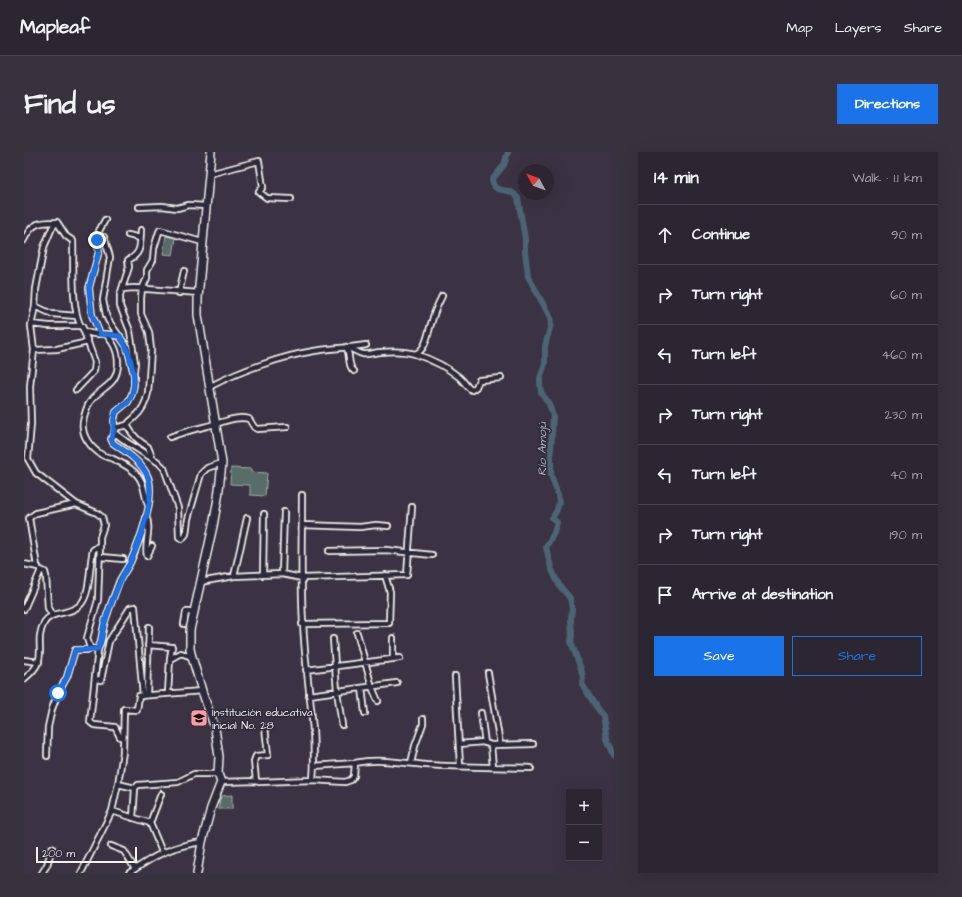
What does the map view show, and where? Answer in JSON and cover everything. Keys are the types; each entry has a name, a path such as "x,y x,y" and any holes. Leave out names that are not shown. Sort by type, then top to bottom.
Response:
{"highway":[{"path":"197,873 202,842 221,782 218,774 219,757 215,728 202,691 189,641 193,612 216,510 222,463 211,386 200,334 198,315 202,242 211,152"}],"street":[{"path":"209,174 259,161 263,187 259,192 267,198 291,199"},
{"path":"138,207 162,206 177,208 189,205 206,206"},
{"path":"100,334 92,315 89,288 99,251 97,240 99,231 105,220"},
{"path":"24,240 33,225 42,222 57,222"},
{"path":"57,222 52,228 44,246 31,324 34,350 30,386 31,424 28,459 36,473 76,504 97,513 102,517 104,525 100,537 101,556 98,600 87,638 90,648"},
{"path":"57,222 66,236 73,241 74,286 77,316 95,362 94,371 76,390"},
{"path":"141,230 139,250 136,256 128,260 128,267 120,295 120,306 130,331 135,363 134,385 128,402 116,412 114,421 114,435 111,439 113,443 143,468 148,478 150,493 149,506 130,563 120,580 104,624 98,649 90,722 94,725 115,727 120,737 122,737 124,710 137,710 139,696 202,691"},
{"path":"115,428 127,425 128,422 141,411 148,393 151,350 148,332 141,314 141,298 142,289 147,278 147,270 153,260 154,248 159,232 160,230 202,242"},
{"path":"128,234 140,238"},
{"path":"104,237 110,257 103,300 108,320 120,336 128,352 134,375"},
{"path":"179,293 184,271"},
{"path":"122,289 142,289 199,294"},
{"path":"415,354 419,353 423,348 431,321 442,296"},
{"path":"35,306 52,314 77,316"},
{"path":"31,324 49,326 82,326"},
{"path":"82,326 84,330 90,333 120,336"},
{"path":"106,334 113,343 118,354 118,372 109,386 90,402 83,422 85,438 102,456 114,459 130,468 138,475 149,506"},
{"path":"34,350 56,349 88,342"},
{"path":"211,386 230,376 294,355 315,350 366,345"},
{"path":"347,347 363,354 388,352 405,352 415,354 435,362 454,373 472,390 476,387 479,380 502,378"},
{"path":"347,347 351,369 354,371"},
{"path":"170,437 196,428 224,421 246,418 250,419 254,427 257,429 287,427"},
{"path":"127,425 134,437 148,447 152,457"},
{"path":"114,435 116,434 152,457 164,468 178,508 179,537 182,539 186,534 188,519 201,474 207,468 222,463"},
{"path":"302,495 302,624 315,743 313,780"},
{"path":"24,609 39,568 30,518 36,513 76,504"},
{"path":"200,582 234,576 282,574 302,578 407,575 412,507"},
{"path":"282,574 284,512"},
{"path":"263,575 264,514"},
{"path":"146,516 148,526 146,545 147,556 152,546"},
{"path":"234,576 247,518"},
{"path":"302,525 360,527 376,525 388,526"},
{"path":"24,679 33,672 39,662 40,634 44,622 52,615 68,612 80,604 85,597 90,575 93,550 100,545"},
{"path":"329,551 386,550 432,555"},
{"path":"101,556 123,559"},
{"path":"24,564 39,568 45,572 48,608 52,615"},
{"path":"302,624 389,623 390,592 385,575"},
{"path":"95,679 101,680 109,641 130,608 135,607 145,695"},
{"path":"184,624 186,612 193,612"},
{"path":"145,695 149,627"},
{"path":"357,633 364,662 378,700"},
{"path":"393,638 393,658"},
{"path":"333,639 337,691 342,725"},
{"path":"148,645 172,647 169,661 168,693"},
{"path":"47,756 48,726 52,709 58,693 67,677 75,650 87,650 90,648 98,649"},
{"path":"170,658 181,653 192,657"},
{"path":"306,670 400,658"},
{"path":"24,660 39,662"},
{"path":"488,673 500,744"},
{"path":"455,676 460,766"},
{"path":"309,695 397,683"},
{"path":"362,688 365,712"},
{"path":"481,713 485,743"},
{"path":"408,763 423,724 423,719"},
{"path":"81,873 112,811 123,752 123,721"},
{"path":"256,781 254,761 256,756 268,755 265,726"},
{"path":"459,744 533,744"},
{"path":"491,745 493,767"},
{"path":"314,766 381,761 460,766 531,768"},
{"path":"221,782 313,780 346,782 351,780 354,776 355,763"},
{"path":"133,818 136,788 138,785 178,782 194,774 218,774"},
{"path":"118,784 136,788"},
{"path":"161,794 150,823 162,852"},
{"path":"112,811 150,823"},
{"path":"129,873 162,852 189,844 202,842"},
{"path":"111,846 124,851 135,869"},
{"path":"42,873 47,865 52,848"}],"green space":[{"path":"166,236 176,238 173,255 163,254"},
{"path":"231,468 251,469 251,472 267,473 265,496 250,495 250,485 230,484"},
{"path":"232,795 232,809 218,809 221,796"}],"waterway":[{"name":"Río Amojú","path":"508,152 504,165 492,180 496,188 510,192 518,198 525,239 528,276 550,317 551,324 545,346 545,364 540,378 540,383 541,392 549,404 553,416 551,475 559,502 557,510 552,518 557,522 554,533 546,547 551,568 559,585 570,598 572,610 571,642 581,669 583,678 582,684 603,716 607,739 614,755"}],"place":[{"name":"Institución educativa inicial No. 28","path":"199,718"}],"route":[{"path":"58,693 67,677 75,650 87,650 90,648 98,649 104,624 120,580 130,563 149,506 150,493 148,478 143,468 126,452 113,443 111,439 114,435 114,421 116,412 128,402 132,394 134,375 125,343 120,336 100,334 92,315 89,288 99,251 97,240"}]}
